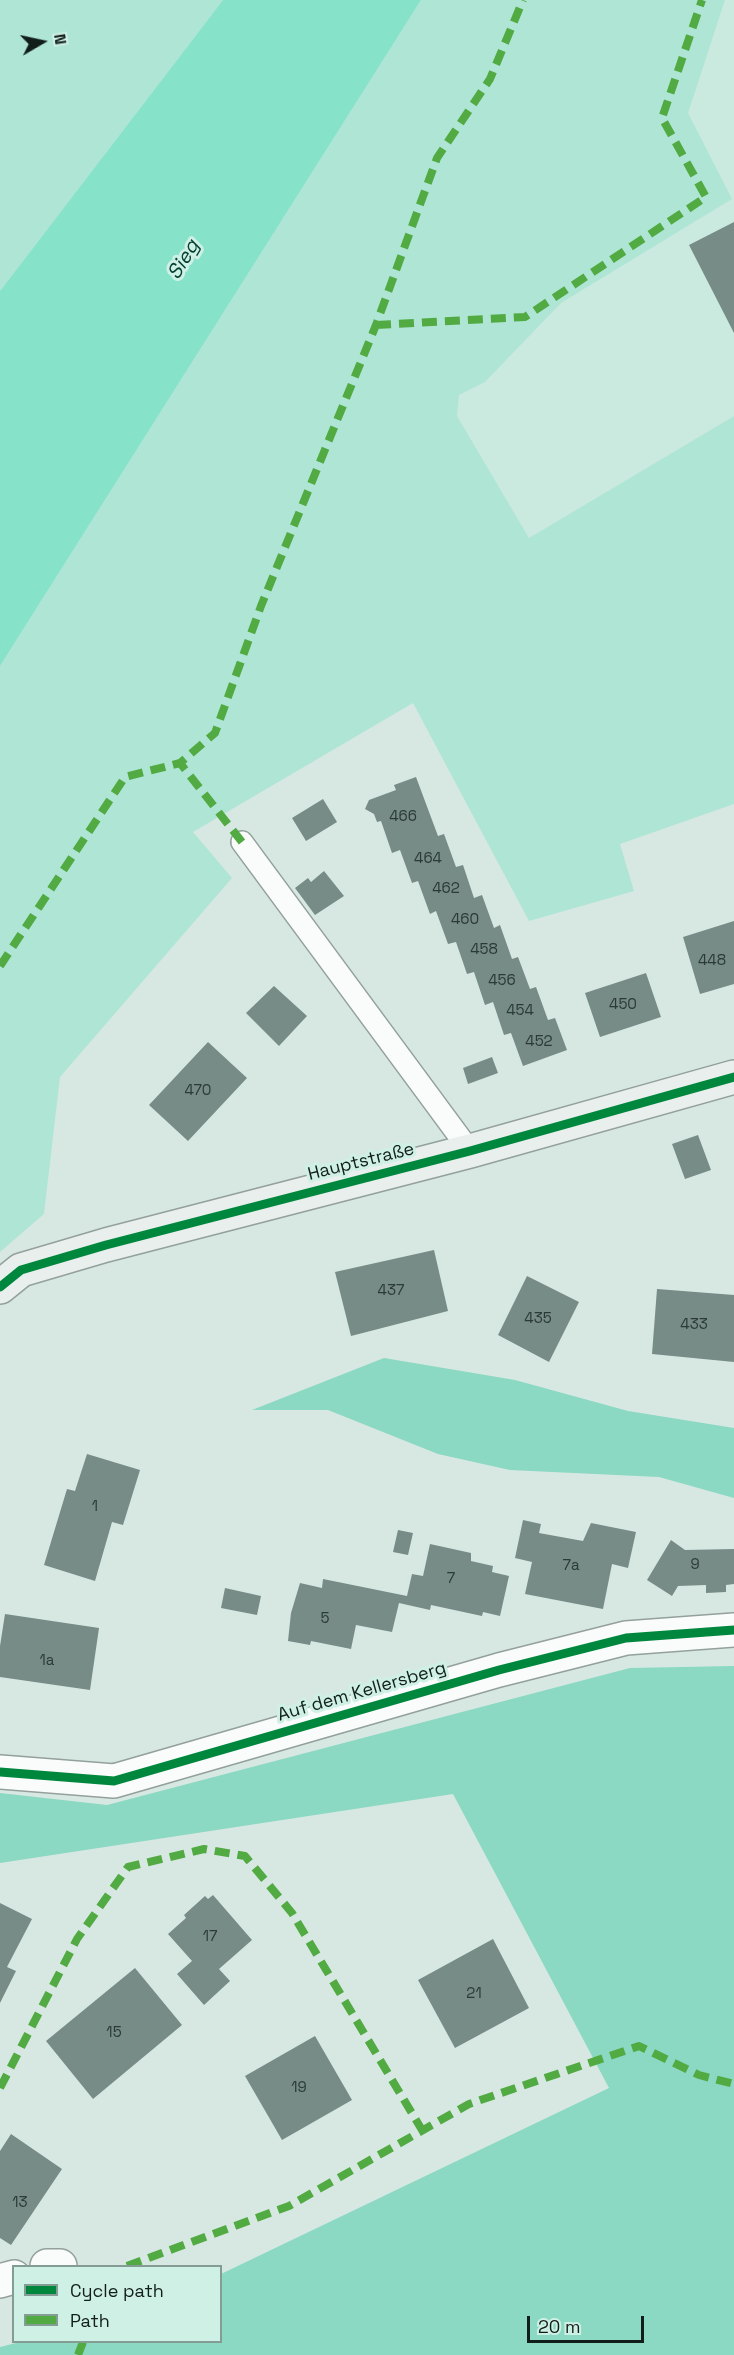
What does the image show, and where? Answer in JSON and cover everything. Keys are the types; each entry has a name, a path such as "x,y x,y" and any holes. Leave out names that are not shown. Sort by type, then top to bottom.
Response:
{"main road":[{"name":"Hauptstraße","path":"0,1287 21,1270 106,1245 470,1151 734,1077"}],"street":[{"name":"Auf dem Kellersberg","path":"0,1772 114,1781 499,1670 626,1638 734,1630"}],"lane":[{"path":"242,842 470,1151"}],"shaded area":[{"path":"0,0 223,0 0,291"},
{"path":"421,0 725,0 688,113 732,199 561,303 485,382 459,395 457,416 529,538 734,416 734,804 620,844 634,891 529,921 413,703 193,832 232,878 60,1077 44,1214 0,1252 0,666"},
{"path":"725,0 734,0 734,416 529,538 457,417 459,395 485,382 561,303 732,199 687,113"},
{"path":"384,1358 515,1380 628,1411 734,1428 734,1498 659,1477 510,1470 438,1454 328,1410 252,1410"},
{"path":"734,1666 734,2355 0,2355 0,2347 16,2343 222,2343 222,2274 609,2088 453,1794 0,1863 0,1793 107,1805 630,1668"}],"water":[{"name":"Sieg","path":"223,0 421,0 0,666 0,291"}],"building":[{"path":"734,222 734,333 689,245"},
{"path":"416,777 438,836 444,834 456,867 463,865 474,898 482,895 494,928 500,925 512,959 518,957 530,989 536,987 548,1020 555,1018 567,1050 523,1066 511,1033 504,1035 493,1002 485,1005 474,972 467,974 456,942 448,944 436,911 430,914 418,881 412,883 400,850 392,853 381,821 377,822 374,814 365,809 369,800 396,790 394,785"},
{"path":"323,799 337,822 306,841 292,818"},
{"path":"324,871 344,896 315,915 295,888 308,878 311,882"},
{"path":"734,921 734,984 700,994 683,937"},
{"path":"646,973 661,1017 600,1037 585,993"},
{"path":"274,986 307,1016 279,1046 246,1013"},
{"path":"208,1042 247,1078 188,1141 149,1105"},
{"path":"492,1057 498,1073 468,1084 463,1068"},
{"path":"698,1135 711,1170 685,1179 672,1144"},
{"path":"434,1250 448,1311 351,1336 335,1272"},
{"path":"527,1276 579,1302 549,1362 498,1335"},
{"path":"657,1289 734,1295 734,1362 652,1354"},
{"path":"87,1454 140,1470 123,1525 112,1522 95,1581 44,1565 67,1489 75,1491"},
{"path":"523,1520 541,1524 539,1533 583,1541 591,1523 636,1532 628,1568 612,1564 603,1609 525,1594 532,1562 515,1558"},
{"path":"398,1530 413,1533 408,1555 393,1552"},
{"path":"671,1540 685,1550 734,1549 734,1584 726,1585 726,1592 706,1593 706,1585 678,1586 672,1596 647,1580"},
{"path":"430,1544 471,1553 471,1561 493,1566 492,1572 509,1576 500,1616 483,1612 482,1616 431,1605 430,1610 399,1603 392,1632 356,1625 351,1649 311,1641 310,1645 288,1641 291,1613 300,1583 322,1588 323,1579 407,1596 412,1574 423,1576"},
{"path":"225,1588 261,1596 257,1615 221,1608"},
{"path":"5,1614 99,1628 90,1690 0,1677 0,1646"},
{"path":"213,1895 252,1940 219,1969 230,1981 204,2005 177,1974 192,1961 168,1934 205,1896 208,1899"},
{"path":"0,1903 32,1919 7,1967 16,1971 0,2003"},
{"path":"493,1939 529,2008 455,2048 418,1980"},
{"path":"135,1968 182,2025 93,2099 46,2041"},
{"path":"315,2036 352,2100 282,2140 245,2076"},
{"path":"11,2134 62,2169 11,2245 0,2238 0,2151"}],"marked path":[{"path":"242,842 180,763 215,733 261,606 376,325 437,158 490,79 523,0"},
{"path":"376,325 525,317 706,197 662,118 702,0"},
{"path":"0,966 125,777 180,763"},
{"path":"0,2088 77,1939 128,1867 204,1849 245,1856 292,1913 422,2130"},
{"path":"130,2265 289,2206 469,2104 639,2046 699,2075 734,2084"},
{"path":"78,2355 83,2343"}],"cycle path":[{"path":"0,1287 21,1270 106,1245 470,1151 734,1077"},
{"path":"0,1772 114,1781 499,1670 626,1638 734,1630"}]}
